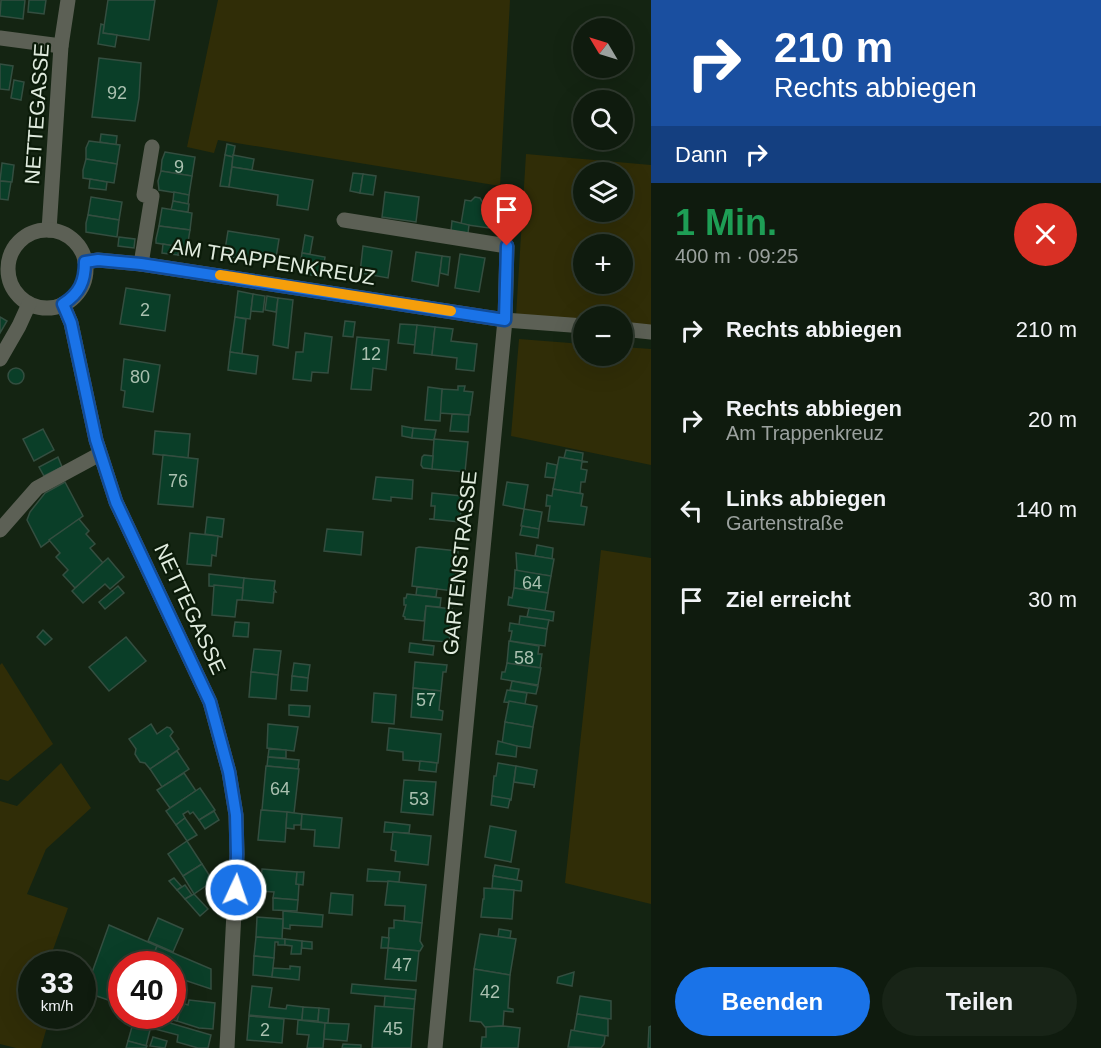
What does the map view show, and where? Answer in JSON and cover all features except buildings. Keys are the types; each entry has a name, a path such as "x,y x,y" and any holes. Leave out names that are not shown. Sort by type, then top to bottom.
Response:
{"street":[{"name":"NETTEGASSE","path":"49,230 61,46 68,0"},
{"path":"0,38 61,46"},
{"name":"AM TRAPPENKREUZ","path":"141,264 152,196 144,195 152,147"},
{"name":"GARTENSTRASSE","path":"344,220 507,246 505,320 435,1048"},
{"path":"49,230 61,233 72,240 80,250 85,262 83,282 79,291 63,304 52,308 28,304 19,296 12,286 4,261 27,235 49,230"},
{"name":"AM TRAPPENKREUZ","path":"85,262 98,260 141,264 505,320 573,325"},
{"path":"0,359 19,326 28,304"},
{"name":"NETTEGASSE","path":"63,304 71,323 100,454 116,502 210,702 229,772 236,815 237,854 227,1048"},
{"path":"633,330 651,332"},
{"path":"0,530 37,488 100,454"}],"shaded area":[{"path":"218,0 510,0 500,186 218,140 214,153 187,147"},
{"path":"526,154 617,162 573,162 573,222 633,222 633,163 651,165 651,326 633,325 633,306 573,306 573,320 516,316"},
{"path":"519,339 573,343 573,366 633,366 633,348 651,349 651,465 511,436"},
{"path":"601,550 651,558 651,904 565,883"},
{"path":"2,663 53,744 8,781 0,779 0,665"},
{"path":"61,763 91,808 46,849 27,894 68,908 53,951 18,951 18,1029 46,1029 41,1048 16,1048 0,1044 0,801 17,806"}],"slow traffic":[{"path":"220,275 451,311"}],"route":[{"path":"236,890 236,815 229,772 210,702 116,502 96,440 71,323 63,304 79,291 83,282 85,262 98,260 119,261 340,293 505,320 507,246"}]}
